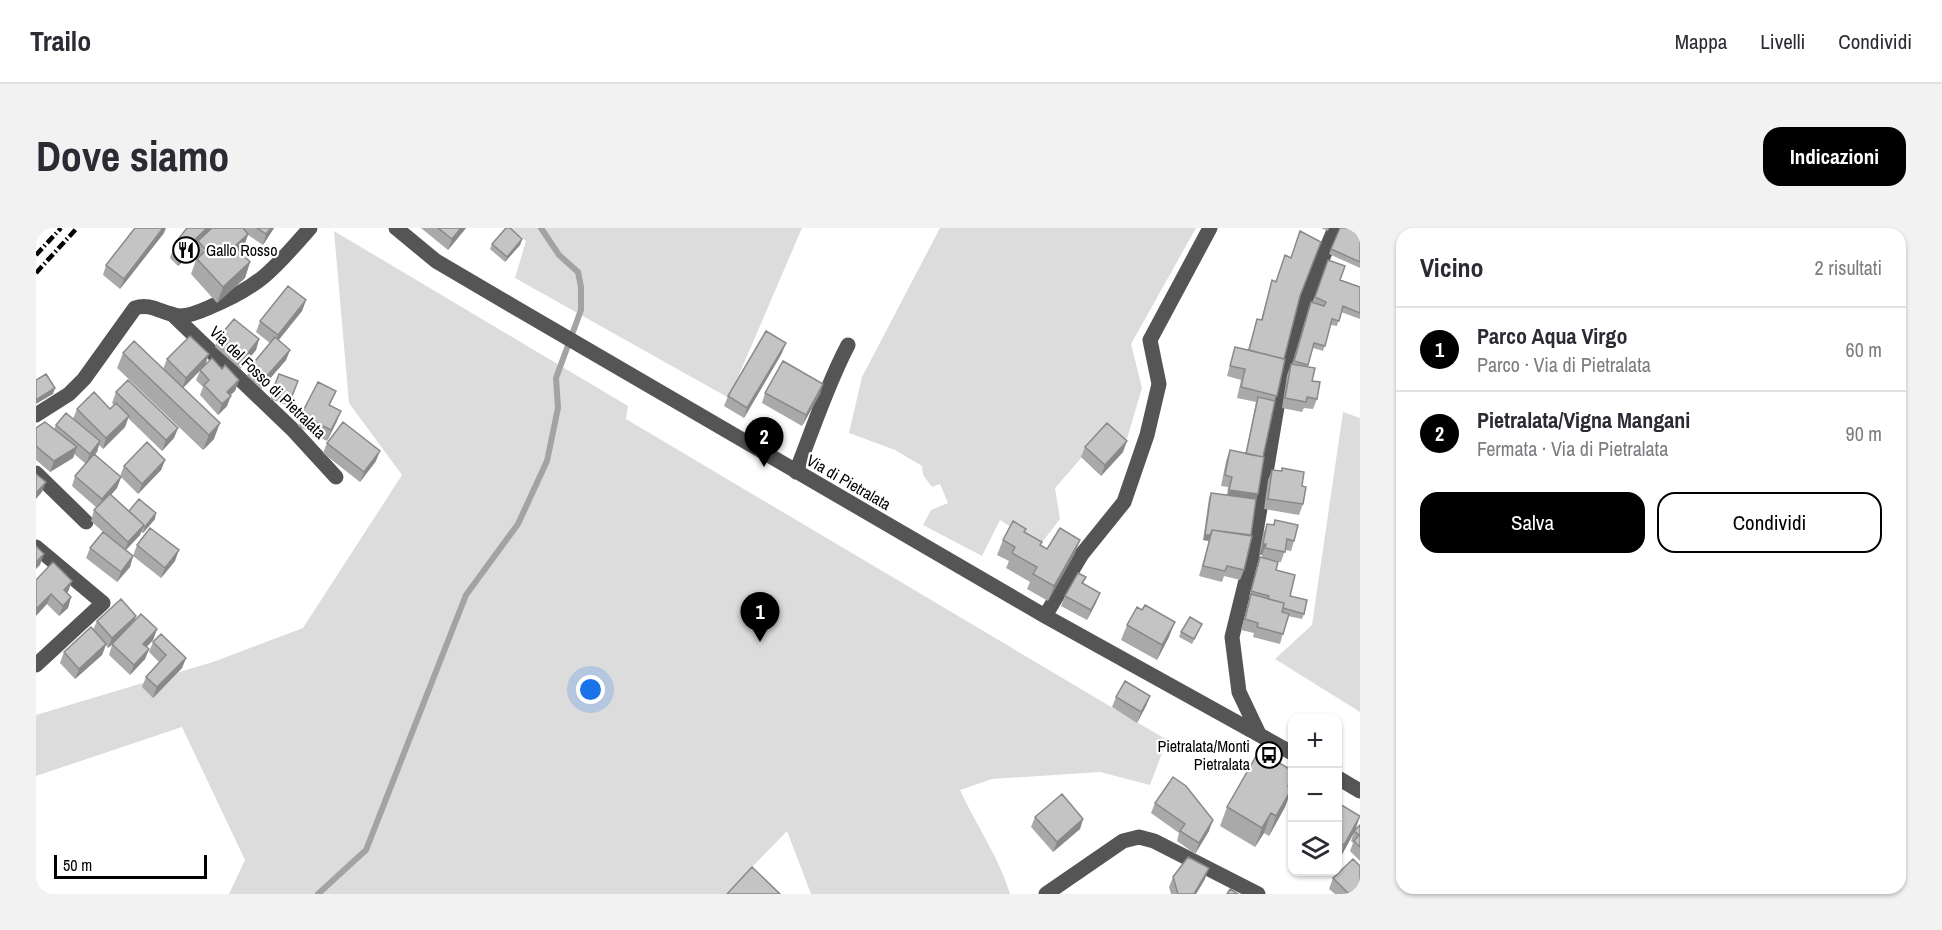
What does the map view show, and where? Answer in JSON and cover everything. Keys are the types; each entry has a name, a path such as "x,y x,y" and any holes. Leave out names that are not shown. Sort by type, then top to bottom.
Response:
{"street":[{"path":"36,415 69,393 84,379 135,308 147,306 172,314 189,315 251,288 271,273 310,228"},
{"name":"Via di Pietralata","path":"396,228 436,261 620,369 1045,616 1288,750"},
{"path":"1045,616 1082,554 1124,501 1147,435 1159,384 1150,340 1210,228"},
{"path":"1258,734 1239,692 1232,637 1252,556 1281,383 1305,300 1335,228"},
{"name":"Via del Fosso di Pietralata","path":"172,314 292,429 336,477"},
{"path":"796,472 823,406 833,374 848,345"},
{"path":"36,473 86,522"},
{"path":"36,547 103,603 36,665"},
{"path":"1342,781 1360,792"},
{"path":"1046,894 1123,841 1139,837 1154,841 1258,894"},
{"path":"1066,894 1092,861"}],"shaded area":[{"path":"510,228 802,228 729,398 515,278 526,241"},
{"path":"940,228 1196,228 1131,344 1142,388 1123,452 1103,433 1055,488 1060,519 1040,545 1000,520 982,556 923,525 931,510 948,503 940,484 932,487 923,475 922,466 895,450 849,433 862,377"},
{"path":"334,231 628,406 626,419 1167,740 1150,785 1100,772 992,779 960,790 994,854 1010,894 811,894 787,831 726,894 229,894 245,860 182,727 36,776 36,715 213,662 303,628 402,475 349,403"},
{"path":"1343,412 1360,418 1360,712 1275,659 1312,625"}],"building":[{"path":"135,228 163,228 124,279 106,265"},
{"path":"187,228 207,228 184,250 175,243"},
{"path":"212,228 243,228 248,234 235,246 250,262 223,287 197,259 206,250 198,241"},
{"path":"257,228 271,228 266,234"},
{"path":"438,228 461,228 452,239"},
{"path":"506,228 510,228 522,239 507,257 492,244"},
{"path":"1340,228 1360,228 1360,262 1331,249"},
{"path":"1300,231 1321,242 1300,296 1284,359 1249,350 1257,319 1262,320 1272,280 1276,282 1285,255 1291,258"},
{"path":"1328,260 1345,266 1340,280 1360,287 1360,313 1343,306 1339,321 1332,319 1325,346 1314,343 1308,365 1294,361 1311,302 1324,306 1326,302 1315,297"},
{"path":"288,286 306,300 278,335 260,321"},
{"path":"234,319 259,339 244,358 219,337"},
{"path":"766,331 786,343 747,408 728,396"},
{"path":"190,336 209,354 186,378 167,359"},
{"path":"275,337 290,350 265,378 251,366"},
{"path":"134,341 220,423 209,435 123,353"},
{"path":"1235,347 1285,359 1277,396 1241,387 1245,369 1230,366"},
{"path":"212,358 222,369 225,365 239,380 227,392 231,396 222,404 204,385 209,380 200,370"},
{"path":"783,361 823,384 806,415 765,393"},
{"path":"1291,364 1315,368 1312,381 1320,382 1317,399 1307,397 1306,402 1285,398"},
{"path":"46,374 55,388 36,400 36,380"},
{"path":"279,374 298,381 290,401 271,394"},
{"path":"128,380 178,428 166,440 116,392"},
{"path":"318,382 336,391 329,405 341,411 331,430 301,415"},
{"path":"94,392 110,409 116,403 129,416 106,438 77,409"},
{"path":"1258,397 1275,401 1263,457 1246,454"},
{"path":"66,413 100,441 90,454 56,425"},
{"path":"45,422 77,447 54,461 36,446 36,428"},
{"path":"343,422 380,451 364,472 327,443"},
{"path":"1107,423 1127,441 1105,465 1085,447"},
{"path":"147,442 165,460 142,484 124,466"},
{"path":"1230,450 1264,457 1258,494 1229,490 1232,477 1225,475"},
{"path":"94,454 121,477 102,499 75,476"},
{"path":"1282,468 1304,472 1302,486 1306,487 1303,504 1268,499 1272,470 1282,471"},
{"path":"36,474 46,482 36,493"},
{"path":"1211,493 1256,499 1251,535 1212,530 1210,535 1205,535"},
{"path":"110,494 144,525 128,542 94,510"},
{"path":"139,499 156,513 145,527 129,511"},
{"path":"1275,520 1298,525 1294,541 1287,539 1285,552 1265,548 1266,544 1263,544 1267,524 1274,525"},
{"path":"1013,521 1026,529 1024,532 1042,542 1040,545 1047,549 1060,528 1080,540 1054,586 1033,574 1037,567 1012,553 1015,547 1003,540"},
{"path":"150,528 179,550 165,568 137,545"},
{"path":"1212,530 1252,536 1244,570 1227,566 1225,571 1203,566"},
{"path":"103,532 133,556 121,572 90,548"},
{"path":"36,546 44,554 36,562"},
{"path":"1260,557 1278,562 1276,570 1295,575 1290,596 1307,600 1304,614 1283,608 1284,603 1251,591"},
{"path":"53,562 72,581 64,590 71,597 63,606 51,594 36,609 36,580"},
{"path":"1078,573 1086,577 1082,583 1100,593 1091,610 1065,596"},
{"path":"1251,594 1284,603 1282,612 1289,614 1283,634 1257,627 1258,623 1245,619"},
{"path":"121,599 136,616 112,638 97,621"},
{"path":"1145,605 1175,622 1162,645 1127,625 1137,607 1142,610"},
{"path":"141,614 157,629 143,644 149,649 134,665 112,644"},
{"path":"1190,617 1202,624 1194,639 1181,632"},
{"path":"91,627 106,644 79,669 64,652"},
{"path":"161,634 186,658 157,687 146,677 166,655 153,642"},
{"path":"1125,681 1150,696 1141,712 1116,697"},
{"path":"1259,751 1288,768 1288,795 1276,816 1271,813 1262,828 1227,807"},
{"path":"1173,777 1186,786 1213,820 1199,843 1180,831 1185,824 1155,803"},
{"path":"1062,794 1083,819 1057,842 1035,817"},
{"path":"1342,805 1360,816 1344,845 1342,844"},
{"path":"1360,825 1360,847 1354,841 1359,835 1354,831"},
{"path":"1188,857 1209,868 1194,894 1178,894 1173,877"},
{"path":"1353,859 1360,866 1360,894 1349,894 1333,878 1342,876 1342,869"},
{"path":"752,867 780,894 727,894"},
{"path":"1230,889 1238,894 1227,894"}],"waterway":[{"path":"318,894 366,850 466,595 518,524 547,461 558,408 556,378 581,310 581,287 578,272 559,255 541,228"}],"railway":[{"path":"36,255 61,228"},
{"path":"36,273 77,228"}],"place":[{"name":"Gallo Rosso","path":"186,250"},
{"name":"Pietralata/Vigna Mangani","path":"764,467"},
{"name":"Parco Aqua Virgo","path":"760,642"},
{"name":"Pietralata/Monti Pietralata","path":"1269,755"}]}
